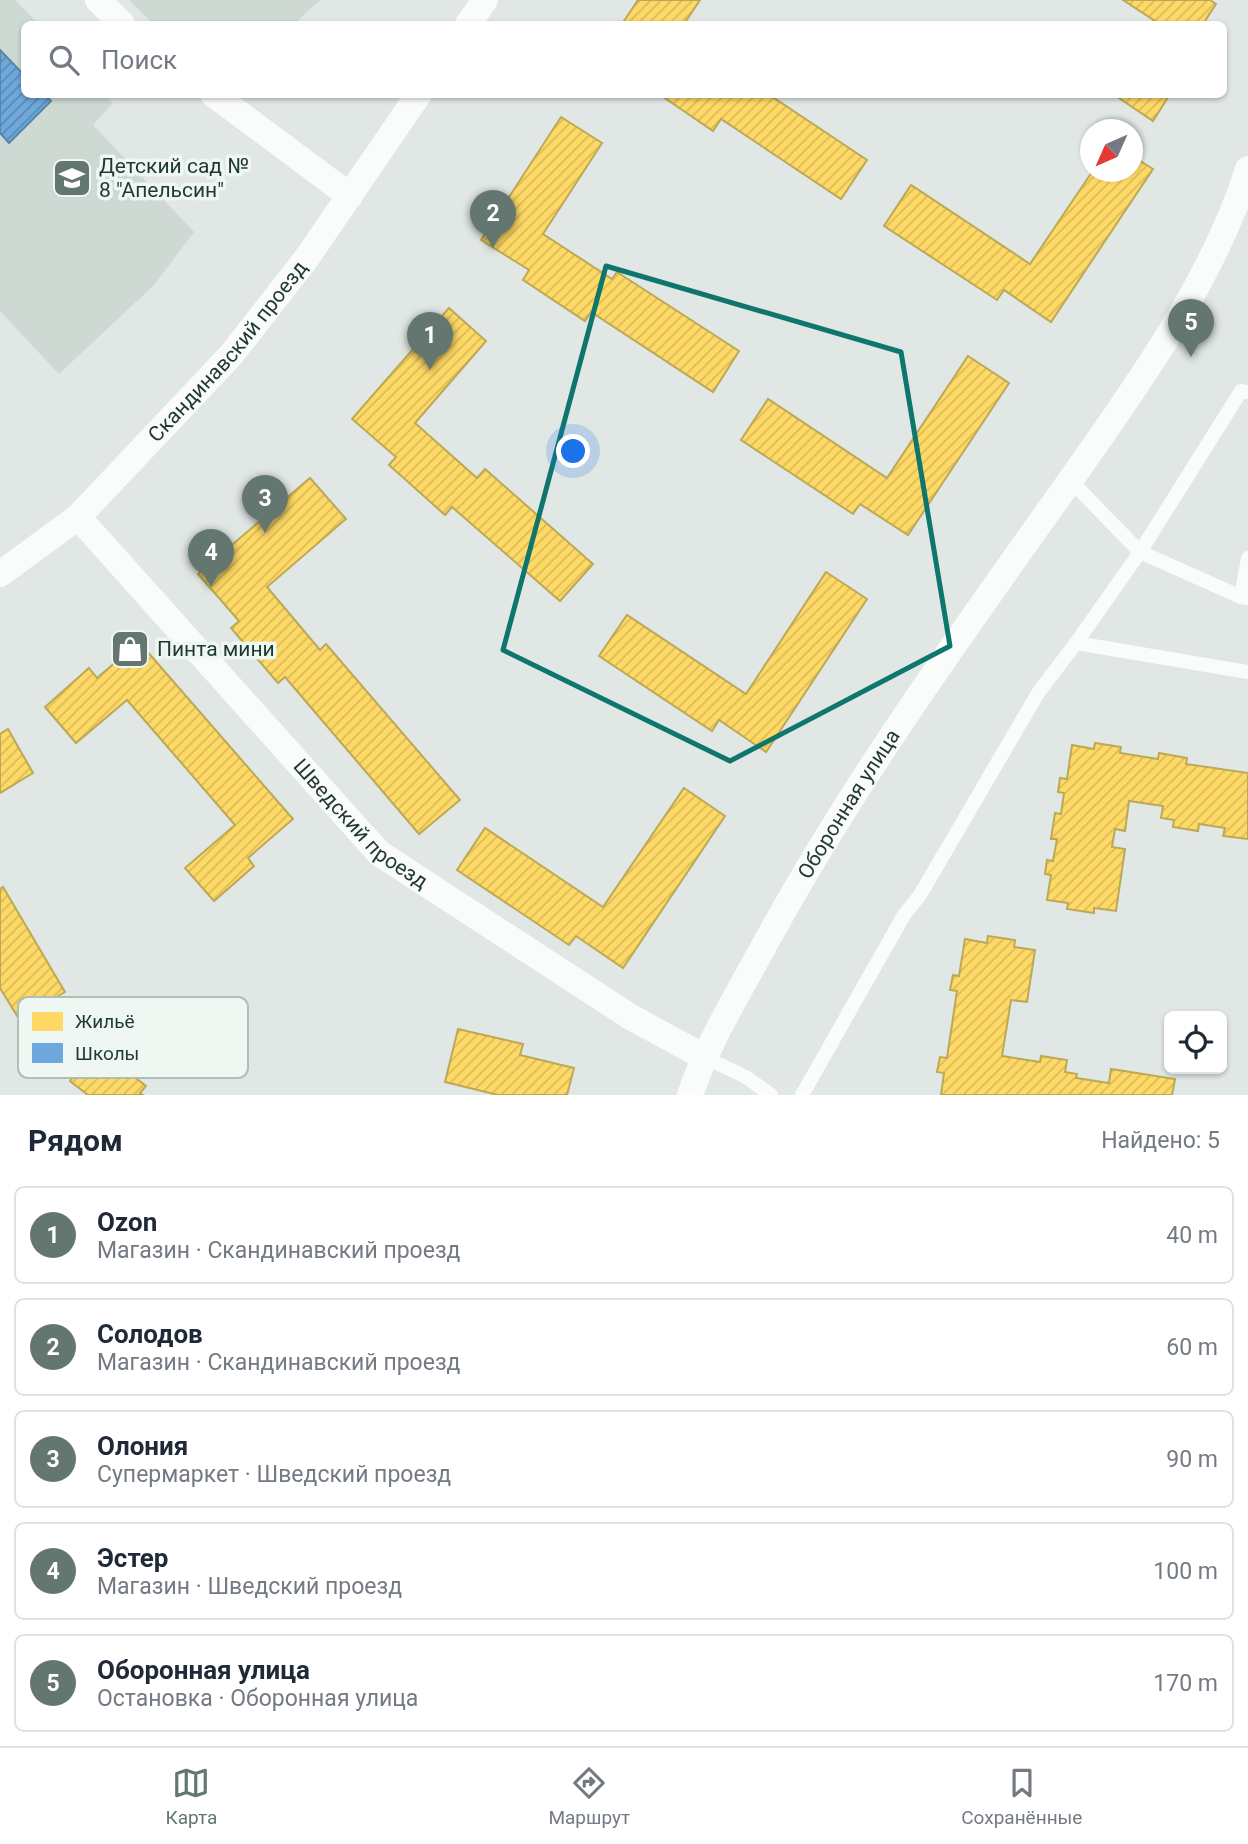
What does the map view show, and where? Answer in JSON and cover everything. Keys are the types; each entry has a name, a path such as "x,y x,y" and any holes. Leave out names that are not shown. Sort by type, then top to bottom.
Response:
{"street":[{"path":"98,0 119,21"},
{"path":"470,21 485,0"},
{"path":"218,98 350,195"},
{"name":"Скандинавский проезд","path":"0,574 78,517 231,355 306,259 416,98"},
{"name":"Оборонная улица","path":"690,1095 704,1057 777,922 854,791 1123,406 1206,264 1248,169"},
{"name":"Шведский проезд","path":"78,517 379,853 629,1016 704,1057"}],"lane":[{"path":"802,1095 904,915 920,895 1038,693 1140,552 1246,388"},
{"path":"1070,480 1140,552 1244,597 1248,558"},
{"path":"1076,643 1248,672"},
{"path":"704,1057 746,1077 771,1095"}],"highlighted area":[{"path":"606,266 901,352 950,646 730,761 503,650"}],"shaded area":[{"name":"Детский сад № 8 \"Апельсин\"","path":"0,0 15,0 36,21 21,21 21,98 107,98 113,103 93,125 194,232 154,285 59,374 0,311"},
{"path":"129,0 320,0 297,21 150,21"}],"building: Жильё":[{"path":"638,0 700,0 686,21 624,21"},
{"path":"1123,0 1210,0 1216,4 1205,21 1155,21"},
{"path":"665,98 774,98 867,160 841,199 721,119 713,131"},
{"path":"1119,98 1167,98 1153,121"},
{"path":"561,117 602,143 543,234 612,279 617,272 739,351 713,392 591,312 585,321 523,280 529,270 481,240"},
{"path":"1143,163 1153,169 1051,322 1004,290 997,300 884,226 911,185 1030,264 1085,182 1143,182"},
{"path":"449,308 486,341 415,423 477,478 485,469 593,564 560,601 452,507 445,515 389,465 396,457 352,419"},
{"path":"968,356 1009,383 908,535 860,504 853,514 741,440 768,399 887,478"},
{"path":"310,478 346,519 267,587 320,650 326,644 460,800 419,834 285,677 278,683 231,628 239,621 198,574"},
{"path":"826,572 867,599 766,752 719,720 712,731 599,656 627,615 746,694"},
{"path":"139,642 293,819 248,858 254,866 214,901 185,868 235,825 127,700 76,743 45,707 89,668 97,678"},
{"path":"8,729 33,773 0,793 0,734"},
{"path":"1095,743 1121,747 1120,753 1158,759 1159,753 1187,758 1186,764 1248,773 1248,839 1223,836 1225,828 1199,824 1198,831 1173,827 1174,820 1161,818 1163,806 1129,801 1125,831 1115,829 1112,847 1125,849 1116,911 1094,908 1094,913 1067,909 1068,903 1047,900 1051,875 1045,874 1047,860 1053,861 1057,839 1051,839 1055,813 1061,814 1064,793 1058,792 1060,778 1067,779 1072,745 1094,749"},
{"path":"684,788 725,816 623,968 576,936 569,945 457,870 485,828 603,907"},
{"path":"3,887 65,992 56,997 18,997 18,1017 0,988 0,889"},
{"path":"988,936 1015,940 1014,947 1035,950 1027,1002 1011,1000 1002,1056 1040,1062 1041,1056 1067,1060 1065,1072 1077,1074 1076,1078 1109,1083 1111,1069 1175,1079 1172,1095 941,1095 944,1073 937,1072 940,1057 947,1058 957,991 950,990 953,975 959,976 965,939 987,943"},
{"path":"458,1029 523,1044 520,1055 574,1068 567,1095 498,1095 445,1082"},
{"path":"72,1078 136,1078 146,1086 140,1093 143,1095 88,1095 70,1081"}],"building: Школы":[{"path":"0,50 21,72 21,98 48,98 51,101 9,143 0,133"}],"place":[{"name":"Детский сад № 8 \"Апельсин\"","path":"72,178"},
{"name":"Солодов","path":"493,248"},
{"name":"Оборонная улица","path":"1191,357"},
{"name":"Ozon","path":"430,370"},
{"name":"Олония","path":"265,533"},
{"name":"Эстер","path":"211,587"},
{"name":"Пинта мини","path":"130,649"}]}
